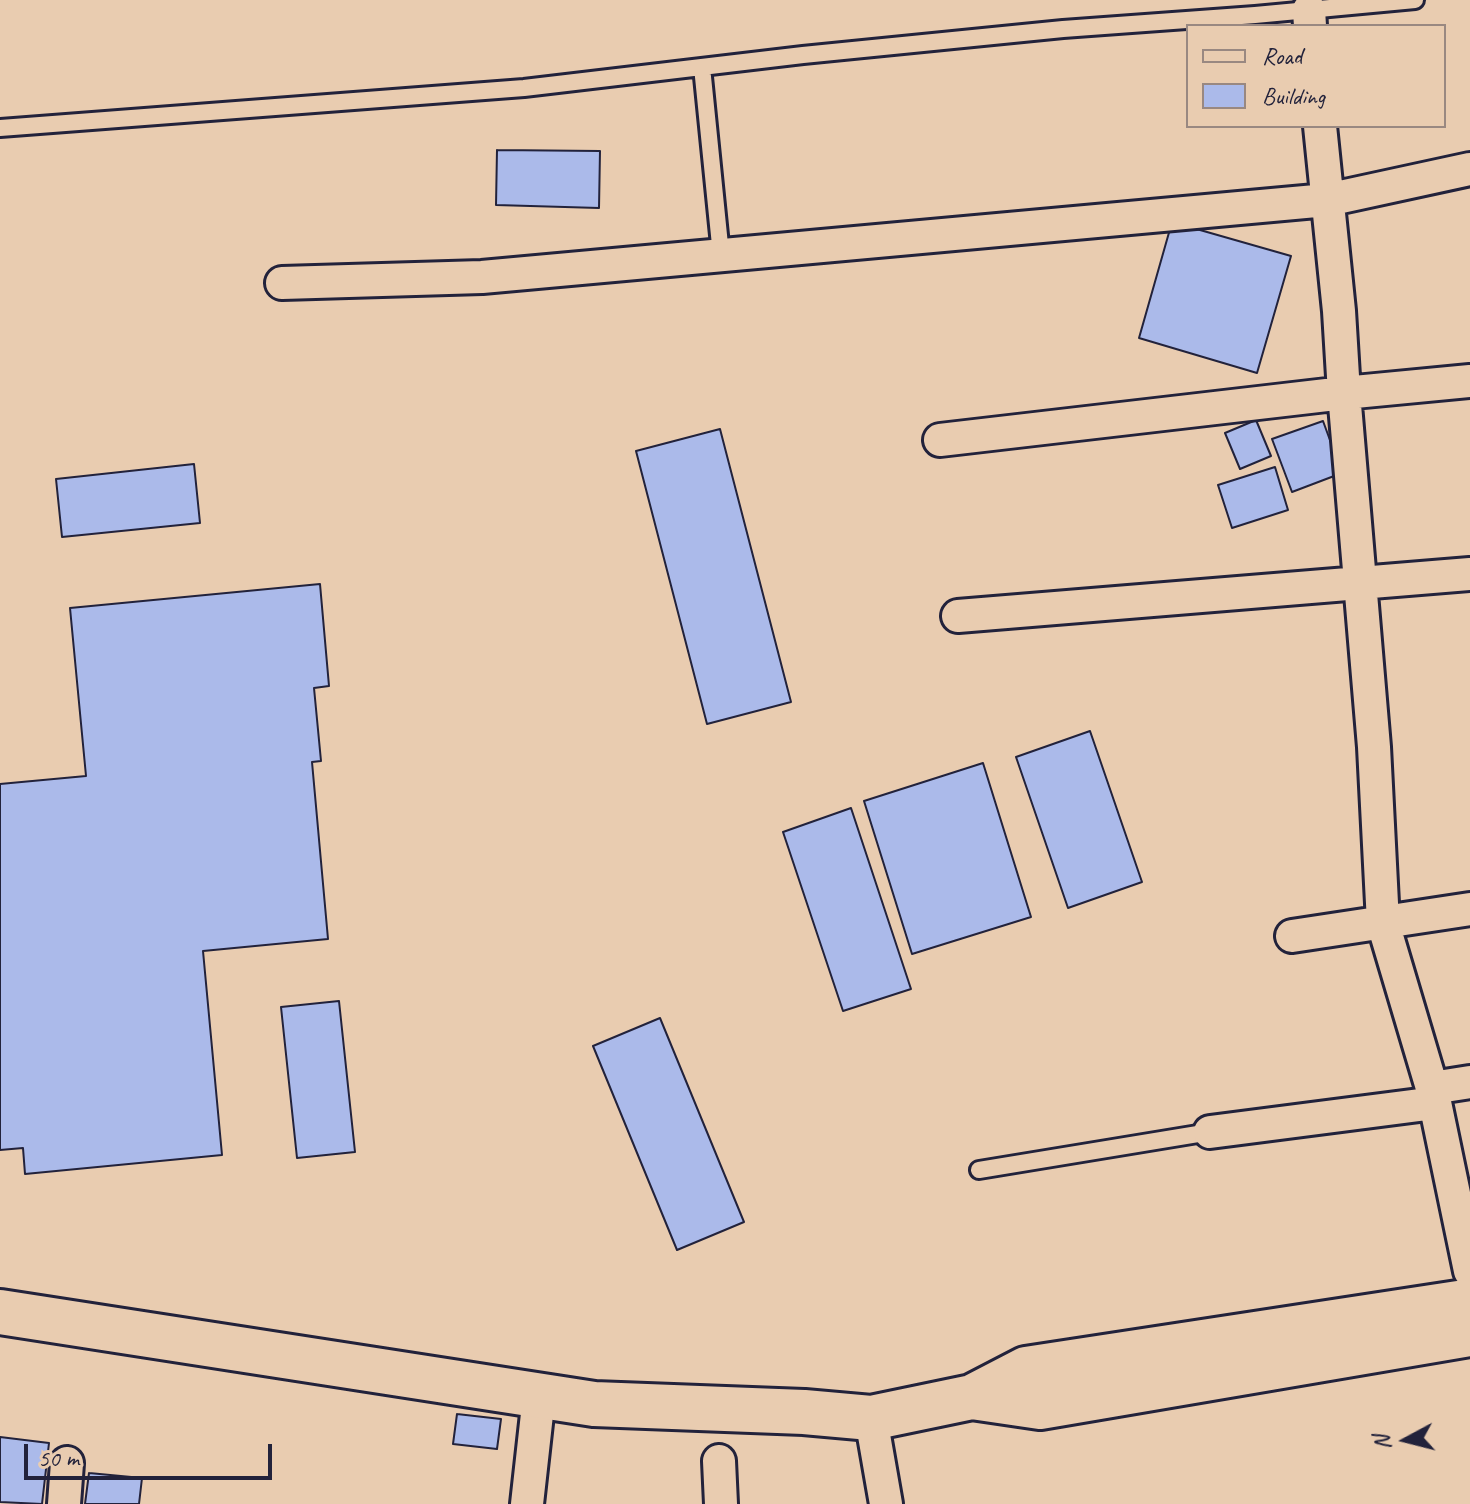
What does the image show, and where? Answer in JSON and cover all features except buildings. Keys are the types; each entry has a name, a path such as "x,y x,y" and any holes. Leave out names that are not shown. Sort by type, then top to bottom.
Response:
{"street":[{"path":"0,1312 594,1404 804,1412 871,1418 972,1397 1026,1369 1469,1305 1434,1095 1383,923 1374,747 1339,311 1320,128"},
{"path":"282,283 482,277 1327,200 1470,169"},
{"path":"940,440 1470,381"},
{"path":"958,616 1470,574"},
{"path":"1292,936 1470,909"},
{"path":"1210,1132 1434,1095 1470,1082"},
{"path":"527,1504 539,1396"},
{"path":"871,1418 886,1504"},
{"path":"719,1461 721,1504"},
{"path":"64,1504 67,1463"}],"lane":[{"path":"0,128 524,88 1048,30 1309,18 1415,0"},
{"path":"702,67 721,255"},
{"path":"979,1170 1210,1132"}]}
